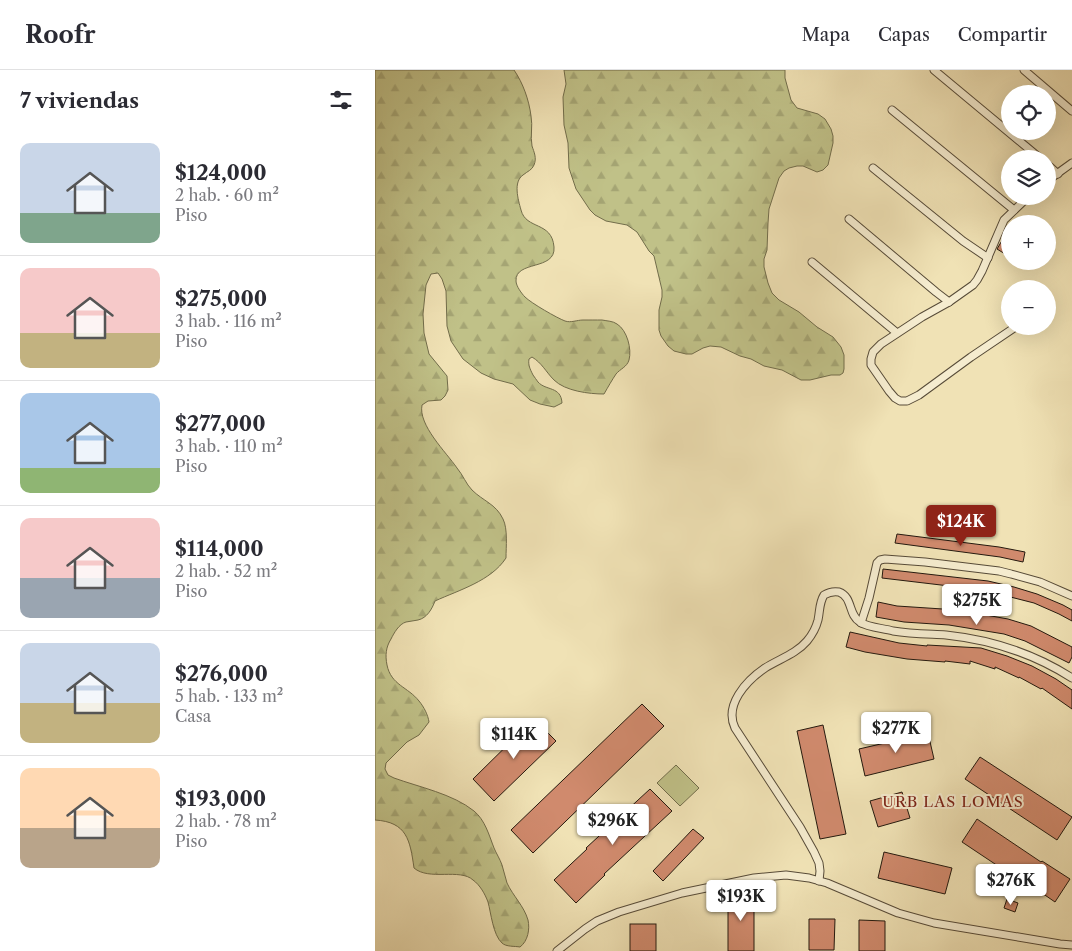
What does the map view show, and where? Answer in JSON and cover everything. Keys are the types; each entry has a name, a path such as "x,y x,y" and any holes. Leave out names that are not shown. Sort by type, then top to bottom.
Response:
{"street":[{"path":"934,70 1030,150"},
{"path":"1024,70 1072,111"},
{"path":"892,110 1013,210"},
{"path":"1058,174 1072,163"},
{"path":"873,168 963,241 988,258"},
{"path":"1004,335 910,400 899,400 893,396 873,368 871,361 876,348 922,317 949,302 977,280 1004,220 1019,205"},
{"path":"849,219 949,302"},
{"path":"812,262 897,333"},
{"path":"861,623 877,563 885,559 999,571 1040,582 1072,596"},
{"path":"819,881 819,867 814,852 790,810 735,728 731,718 731,711 736,699 752,678 764,668 797,650 808,639 816,625 824,594 833,592 844,594 849,601 855,618 861,623 898,632 946,635 998,644 1030,655 1072,678"},
{"path":"557,951 597,921 619,912 682,893 762,877 786,875 819,881 898,913 934,923 1072,945"}],"green space":[{"path":"375,70 514,70 523,86 529,104 532,120 531,142 535,157 533,167 518,182 517,191 521,210 528,221 549,233 554,247 553,254 549,259 543,263 528,267 517,274 517,285 528,300 565,321 602,320 615,323 624,331 629,345 630,356 628,362 616,374 604,394 564,387 554,380 532,357 529,359 529,363 533,375 541,385 556,391 562,403 554,407 540,404 530,400 513,384 481,373 463,359 451,341 447,326 446,291 442,279 438,273 431,274 426,285 423,314 424,333 429,354 447,376 448,390 441,400 428,401 422,405 424,421 428,430 470,488 493,506 503,519 506,528 506,558 492,573 464,589 435,601 427,615 418,620 403,623 394,634 386,651 389,672 396,681 419,701 429,722 419,735 407,742 386,763 385,769 388,775 394,778 466,805 481,819 501,863 507,883 528,920 528,935 520,947 506,945 499,939 494,929 487,899 476,882 460,875 420,872 414,868 411,849 405,834 394,824 375,820"},
{"path":"564,70 785,70 785,78 791,100 797,108 818,114 825,119 831,129 833,143 828,165 823,170 817,172 803,166 797,166 784,171 779,178 769,209 767,250 764,267 772,293 779,300 833,337 841,347 844,355 843,373 801,380 782,370 764,366 721,347 710,346 692,354 686,354 674,351 668,346 659,330 662,290 654,256 637,232 627,225 606,221 595,215 576,189 569,168 568,143 564,125 563,97 566,84"},
{"path":"676,765 699,788 680,806 657,783"}],"building":[{"path":"1001,242 1001,251 997,249"},
{"path":"897,534 1025,552 1023,562 1000,557 895,543"},
{"path":"883,569 988,581 1014,587 1037,594 1072,610 1072,621 1034,603 983,590 882,578"},
{"path":"878,602 897,606 958,610 1008,619 1031,626 1072,647 1072,657 1069,663 1025,641 1004,634 949,625 904,622 876,617"},
{"path":"850,632 899,643 981,648 1007,656 1032,666 1072,690 1072,709 1042,688 995,667 995,669 970,661 970,664 907,659 846,647"},
{"path":"642,704 664,726 533,853 511,830"},
{"path":"534,719 556,741 494,801 473,779"},
{"path":"823,725 846,834 820,839 797,731"},
{"path":"928,733 934,759 865,776 859,749"},
{"path":"980,757 1072,817 1057,840 965,779"},
{"path":"650,789 672,811 604,874 576,903 554,880"},
{"path":"902,792 910,818 878,827 870,801"},
{"path":"977,819 1070,879 1055,902 962,842"},
{"path":"693,829 704,838 663,881 653,871"},
{"path":"884,852 952,868 945,894 878,878"},
{"path":"728,892 754,892 754,951 728,951"},
{"path":"1007,899 1018,903 1015,912 1004,908"},
{"path":"809,919 835,919 834,950 809,950"},
{"path":"859,920 885,921 885,951 859,951"},
{"path":"630,924 656,924 656,951 630,951"}],"district":[{"name":"URB LAS LOMAS","path":"953,802"}]}
